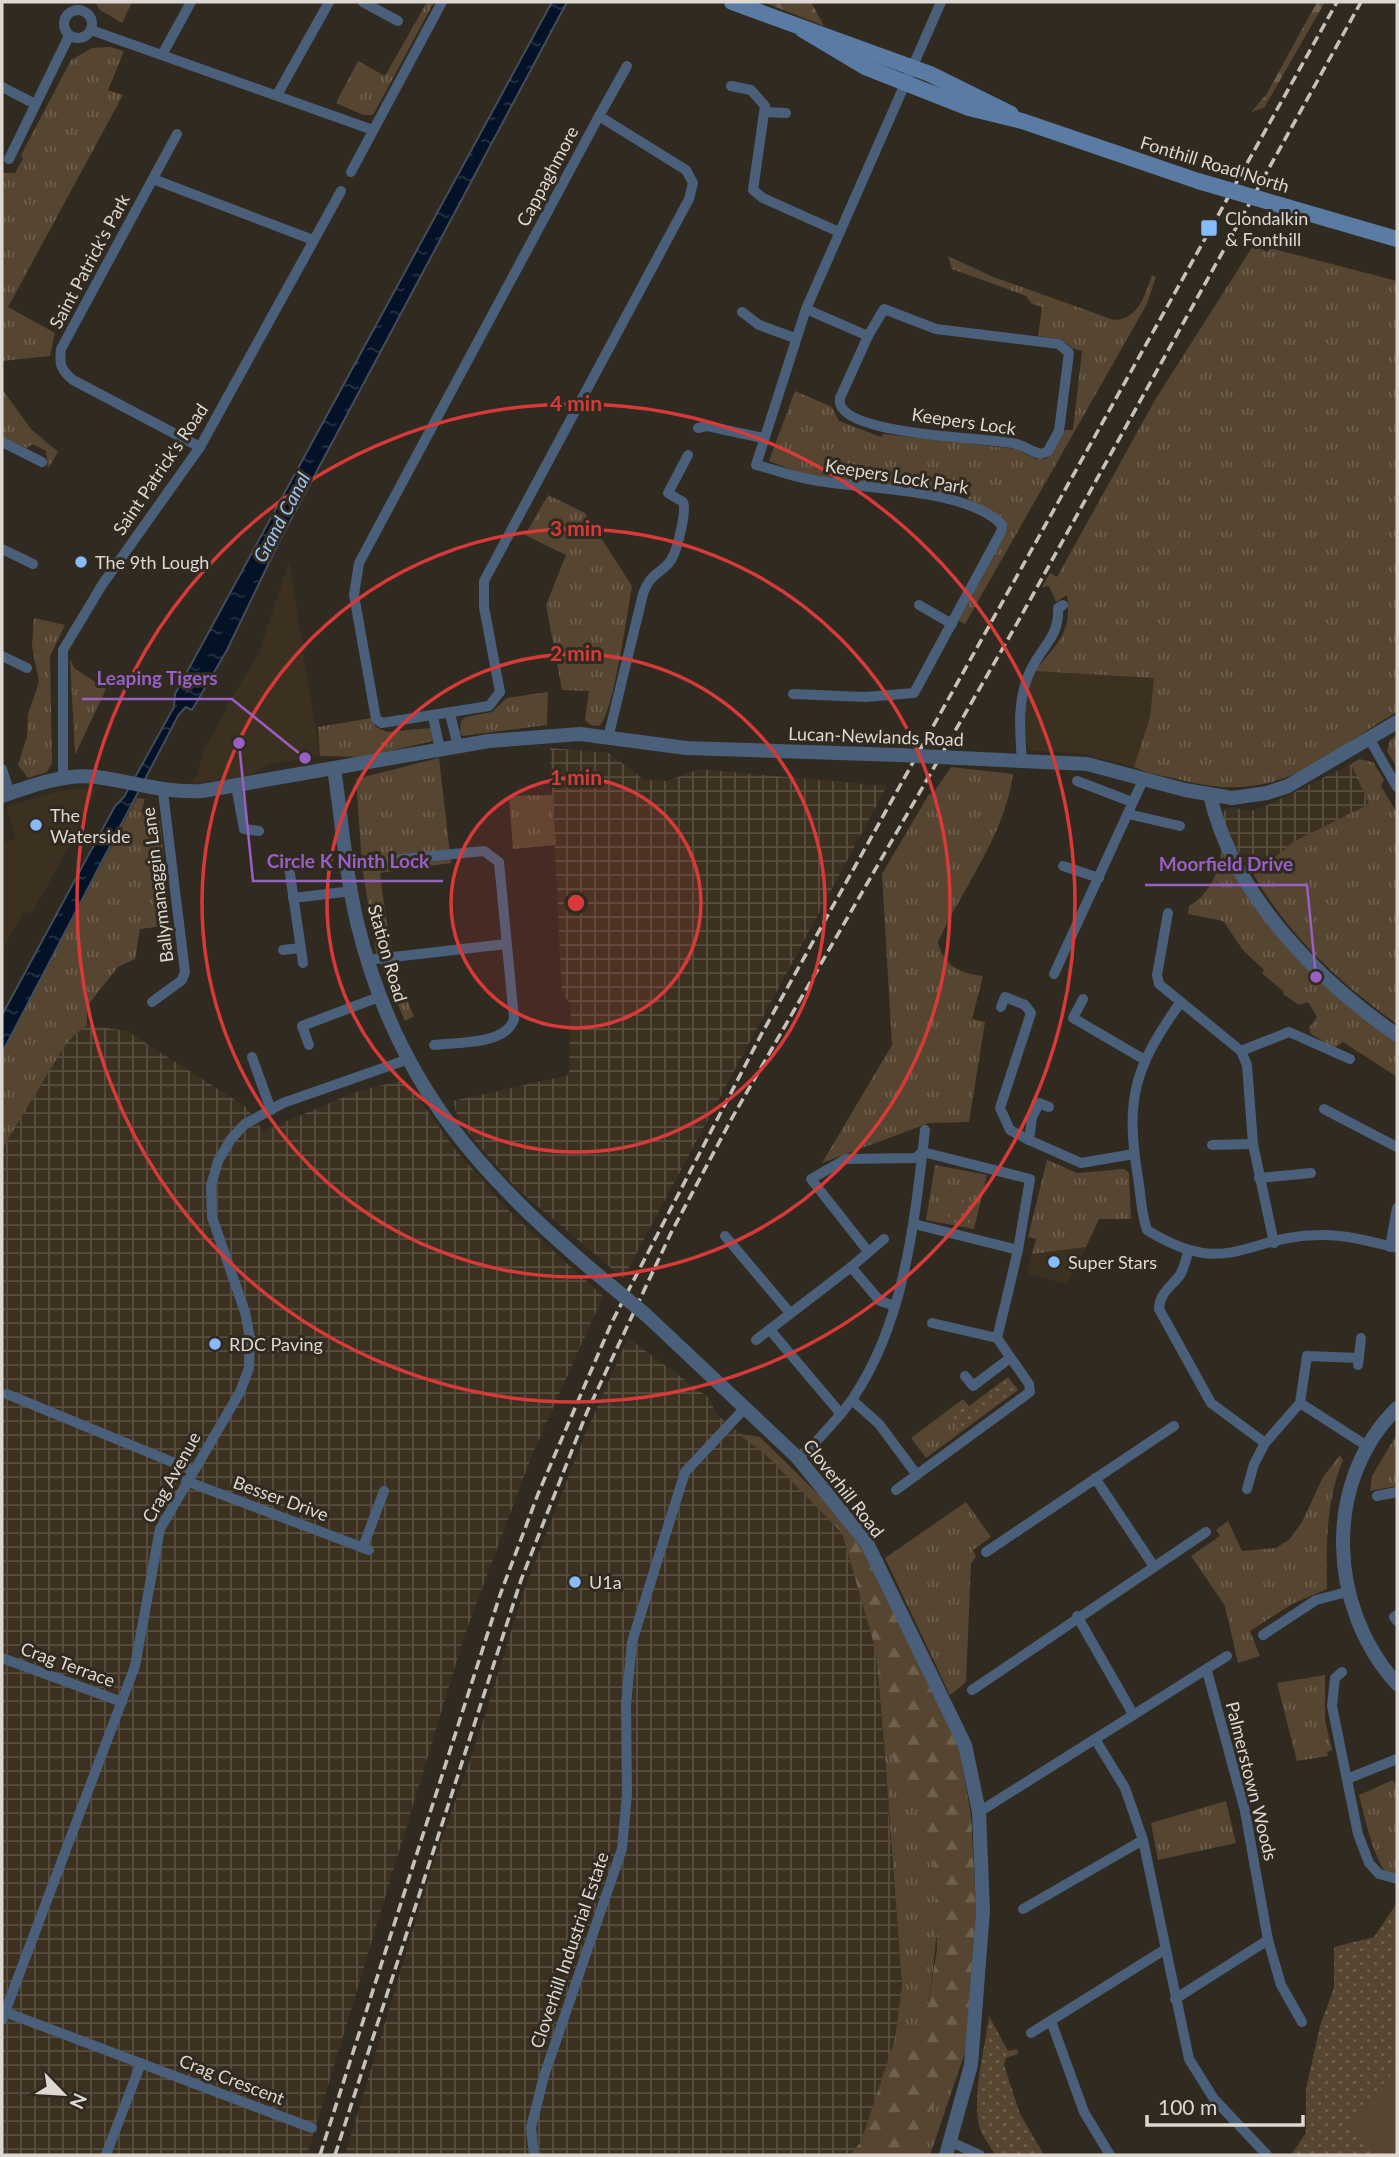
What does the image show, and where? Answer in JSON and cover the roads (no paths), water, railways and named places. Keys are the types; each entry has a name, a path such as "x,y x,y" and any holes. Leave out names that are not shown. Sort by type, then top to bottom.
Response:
{"main road":[{"name":"Fonthill Road North","path":"732,2 803,30 865,67 969,108 1022,121 1198,180 1397,239"},
{"name":"Fonthill Road North","path":"803,30 831,36 912,67 978,95 1022,121"}],"street":[{"path":"163,53 191,2"},
{"path":"277,95 329,2"},
{"path":"363,2 397,21"},
{"path":"351,172 442,2"},
{"path":"698,428 708,426 763,438 806,309 941,2"},
{"path":"75,6 92,21 91,30 81,38 69,36 63,23 75,6"},
{"path":"91,30 163,53 373,130"},
{"path":"9,159 69,36"},
{"path":"599,116 627,66"},
{"path":"731,86 751,90 763,102 766,112 753,190 763,198 839,232"},
{"path":"2,87 35,104"},
{"path":"766,112 786,113"},
{"name":"Cappaghmore","path":"599,116 686,170 693,183 689,199 484,581 484,607 500,692 489,706 389,723 376,719 354,595 359,563 599,116"},
{"name":"Saint Patrick's Park","path":"177,134 61,349 59,363 62,372 73,380 200,447"},
{"path":"153,178 313,240"},
{"name":"Saint Patrick's Road","path":"63,779 63,650 102,584 200,447 341,191"},
{"path":"806,309 867,336"},
{"name":"Keepers Lock","path":"889,309 936,329 1059,344 1069,353 1059,430 1055,441 1048,451 1041,454 1015,444 876,427 844,413 839,406 840,398 867,336 879,312 889,309"},
{"path":"742,312 759,325 795,338"},
{"name":"Keepers Lock Park","path":"763,438 756,464 807,479 964,502 1002,525 1001,533 914,693 908,696 793,694"},
{"path":"2,442 42,461"},
{"path":"608,737 643,594 652,576 671,559 685,512 683,502 668,493 688,455"},
{"path":"2,549 33,564"},
{"path":"919,605 952,624"},
{"path":"1022,762 1020,705 1029,674 1059,625 1058,608 1063,605"},
{"path":"2,656 27,668"},
{"path":"450,714 458,746"},
{"path":"433,717 440,749"},
{"name":"Lucan-Newlands Road","path":"6,795 63,779 94,776 163,792 202,791 458,746 567,735 608,737 686,748 1087,764 1210,795 1232,797 1275,791 1323,768 1397,722"},
{"path":"1370,740 1397,785"},
{"path":"2,769 6,795"},
{"name":"Station Road","path":"334,769 352,891 367,960 406,1060"},
{"path":"1054,974 1144,778"},
{"path":"1077,781 1130,808 1180,826"},
{"path":"236,786 244,829 259,831"},
{"name":"Ballymanaggin Lane","path":"152,1002 182,980 185,971 163,792"},
{"path":"1210,795 1226,843 1266,911 1333,982 1397,1035"},
{"path":"391,860 484,850 499,862 514,1019 512,1028 500,1036 434,1045"},
{"path":"1063,866 1099,878"},
{"path":"289,867 303,963"},
{"path":"293,898 352,891"},
{"path":"1168,913 1157,975 1159,984 1241,1051 1247,1065 1253,1144 1273,1243"},
{"path":"367,960 506,944"},
{"path":"283,950 301,948"},
{"path":"309,1045 302,1026 380,997"},
{"path":"1001,1007 1005,997 1026,1005 1031,1013 1000,1108 1010,1130 1081,1163 1134,1154"},
{"path":"1083,999 1073,1018 1144,1060"},
{"path":"1180,1003 1144,1060 1132,1103 1130,1129 1147,1230 1188,1252 1216,1255 1243,1252 1273,1243 1322,1234 1356,1238 1394,1248 1397,1208"},
{"path":"1241,1051 1289,1032 1350,1059"},
{"path":"251,1057 271,1110"},
{"name":"Crag Avenue","path":"3,2016 139,1653 153,1556 160,1530 192,1470 240,1392 249,1368 250,1338 245,1311 212,1217 211,1186 218,1161 231,1139 245,1124 271,1110 406,1060"},
{"name":"Cloverhill Road","path":"406,1060 460,1139 513,1200 645,1314 797,1457 867,1543 965,1745 979,1812 983,1911 977,2003 971,2065 948,2149"},
{"path":"1028,1140 1032,1118 1039,1103 1049,1107"},
{"path":"1324,1109 1397,1147"},
{"path":"797,1457 852,1400 895,1306 914,1224 925,1130"},
{"path":"1212,1145 1253,1144"},
{"path":"923,1152 1030,1179 1018,1250 997,1338"},
{"path":"867,1250 811,1179 846,1159 915,1158 923,1152"},
{"path":"1259,1178 1311,1173"},
{"path":"914,1224 1018,1250"},
{"path":"725,1236 790,1313"},
{"path":"756,1340 884,1239"},
{"path":"1188,1252 1182,1272 1159,1300 1159,1309 1211,1403 1265,1443"},
{"path":"851,1267 880,1301 895,1306"},
{"path":"896,1490 1030,1392 1029,1384 997,1338 932,1323"},
{"path":"770,1330 841,1414"},
{"path":"1247,1489 1254,1464 1265,1443 1300,1404 1307,1356 1359,1362 1361,1338"},
{"path":"965,1377 973,1386 1010,1358"},
{"path":"7,1394 192,1470"},
{"path":"852,1400 879,1424 917,1475"},
{"path":"1300,1404 1367,1446"},
{"name":"Cloverhill Industrial Estate","path":"534,2155 531,2128 544,2076 622,1849 627,1794 626,1705 632,1642 685,1472 746,1408"},
{"path":"1397,1408 1367,1446 1352,1478 1342,1532 1347,1592 1372,1648 1397,1684"},
{"path":"986,1552 1174,1426"},
{"path":"1095,1478 1153,1565"},
{"name":"Besser Drive","path":"187,1481 366,1548 384,1490"},
{"path":"1377,1496 1397,1492"},
{"path":"972,1690 1077,1616 1206,1532"},
{"path":"1262,1635 1316,1600 1347,1592"},
{"path":"1397,1615 1394,1617 1397,1621"},
{"path":"1077,1616 1133,1714"},
{"path":"979,1812 1227,1657"},
{"name":"Crag Terrace","path":"2,1658 122,1702"},
{"name":"Palmerstown Woods","path":"1206,1671 1245,1811 1268,1940 1281,1985 1302,2022"},
{"path":"1342,1672 1335,1678 1332,1706 1358,1834 1369,1863 1378,1874 1397,1879"},
{"path":"1095,1739 1125,1788 1143,1840 1189,2059 1214,2099 1266,2155"},
{"path":"1347,1779 1397,1759"},
{"path":"1023,1909 1143,1840"},
{"path":"1175,1998 1268,1940"},
{"path":"1031,2033 1164,1950"},
{"name":"Crag Crescent","path":"3,2016 141,2063 312,2127"},
{"path":"1051,2021 1084,2112 1110,2155"},
{"path":"106,2155 141,2063"},
{"path":"948,2149 980,2155"}],"water":[{"name":"Grand Canal","path":"552,2 567,2 278,544 227,650 192,710 186,707 179,714 2,1053 2,1015 115,806 124,797 174,707 175,694"}],"railway":[{"path":"320,2155 500,1595 538,1494 612,1322 761,1035 1337,2"},
{"path":"335,2155 521,1580 587,1412 671,1233 732,1118 1015,627 1361,2"}],"place":[{"name":"Clondalkin & Fonthill","path":"1209,228"},
{"name":"The 9th Lough","path":"81,562"},
{"name":"Circle K Ninth Lock","path":"239,743"},
{"name":"Leaping Tigers","path":"305,758"},
{"name":"The Waterside","path":"36,825"},
{"name":"Moorfield Drive","path":"1316,977"},
{"name":"Super Stars","path":"1054,1262"},
{"name":"RDC Paving","path":"215,1344"},
{"name":"U1a","path":"575,1582"}]}
